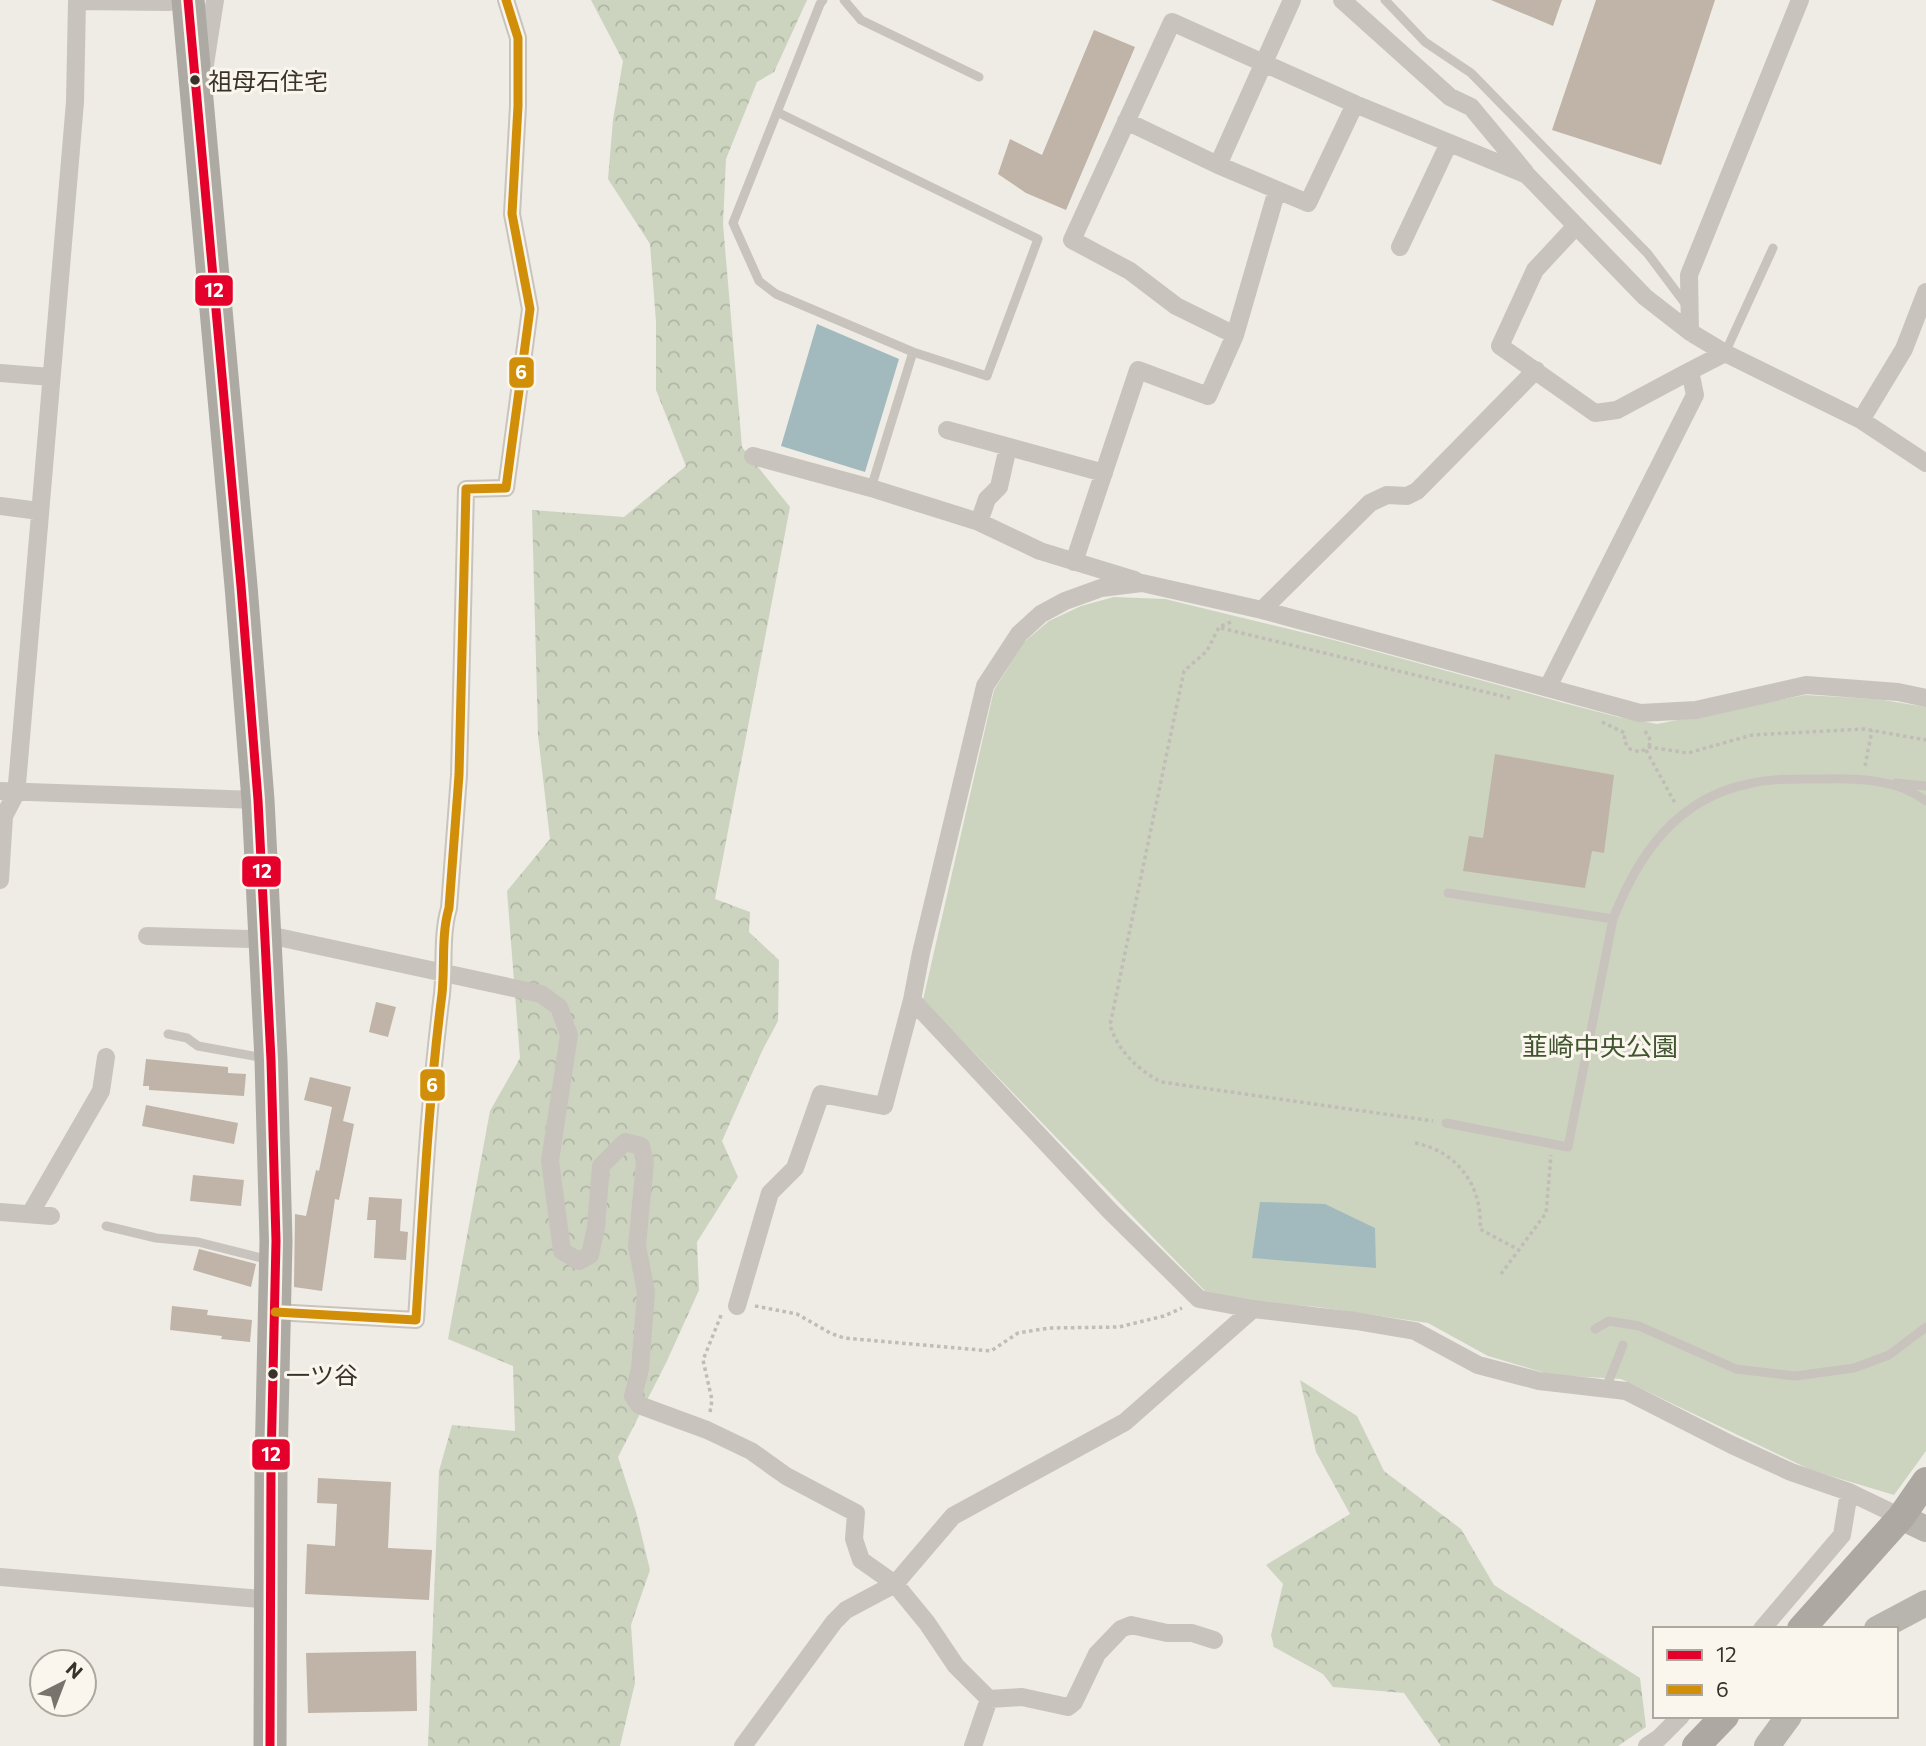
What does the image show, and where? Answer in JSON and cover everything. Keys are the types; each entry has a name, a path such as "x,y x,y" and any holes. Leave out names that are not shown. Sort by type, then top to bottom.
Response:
{"highway":[{"path":"179,1 194,85 240,572 258,800 271,1060 275,1261 270,1746"}],"main road":[{"path":"1803,1627 1914,1523 1926,1481"},
{"path":"1696,1746 1723,1718"}],"street":[{"path":"69,0 179,1"},
{"path":"0,880 4,816 39,511 51,377 75,102 77,0"},
{"path":"194,85 204,75 215,0"},
{"path":"275,1312 416,1320 430,1090 444,974 459,775 466,489 506,488 530,309 512,214 518,106 518,38 506,0"},
{"path":"1218,165 1292,0"},
{"path":"1342,0 1450,97 1471,107 1527,174 1644,297 1690,332 1725,353 1861,420 1926,463"},
{"path":"1690,332 1689,275 1800,0"},
{"path":"1235,335 1176,306 1130,271 1072,240 1172,22 1355,104 1527,174"},
{"path":"1126,121 1218,165 1308,203 1355,104"},
{"path":"1400,247 1448,143"},
{"path":"1074,562 1138,370 1208,396 1235,335 1277,190"},
{"path":"1576,226 1535,270 1500,346 1595,413 1616,410 1725,353"},
{"path":"1861,420 1904,349 1926,292"},
{"path":"1262,610 1370,503 1387,495 1407,496 1417,491 1536,370"},
{"path":"1548,687 1695,394 1690,371"},
{"path":"0,373 51,377"},
{"path":"947,430 1104,473"},
{"path":"979,522 987,499 999,487 1008,447"},
{"path":"752,456 871,488 979,522 1040,551 1142,583 1262,610 1640,713 1696,710 1806,685 1898,692 1926,698"},
{"path":"0,506 39,511"},
{"path":"737,1306 769,1194 795,1168 821,1094 884,1105 912,1000 985,686 1019,634 1041,614 1065,601 1101,588 1142,583"},
{"path":"8,792 258,800"},
{"path":"147,936 250,939 264,934 541,994 559,1007 569,1035 550,1161 562,1251 579,1261 590,1255 596,1227 601,1166 625,1142 641,1146 645,1162 637,1246 646,1292 640,1369 633,1396 639,1405 707,1430 751,1451 786,1476 856,1513 855,1539 861,1560 895,1584 927,1623 956,1666 989,1699 1022,1697 1068,1707 1074,1702 1097,1654 1121,1629 1131,1625 1167,1633 1192,1633 1214,1640"},
{"path":"912,1000 1109,1210 1199,1299 1415,1331 1478,1365 1539,1381 1626,1391 1767,1461 1849,1492 1914,1523"},
{"path":"905,1025 933,1025"},
{"path":"30,1214 101,1091 106,1057"},
{"path":"0,1213 51,1216"},
{"path":"743,1746 834,1622 846,1610 895,1584 953,1516 1125,1422 1253,1309"},
{"path":"1764,1627 1842,1535 1849,1492"},
{"path":"0,1577 272,1600"},
{"path":"1881,1627 1926,1603"},
{"path":"973,1746 989,1699"},
{"path":"1647,1746 1679,1718"},
{"path":"1767,1746 1788,1718"}],"lane":[{"path":"777,112 1038,239 987,376 913,352 776,294 759,281 733,223 777,112 823,0"},
{"path":"844,0 861,19 979,78"},
{"path":"1385,0 1424,42 1481,82 1648,254 1689,309"},
{"path":"1725,353 1773,248"},
{"path":"871,488 913,352"},
{"path":"1446,1123 1568,1147 1613,919 1627,884 1648,850 1681,814 1745,784 1772,779 1863,778 1926,786"},
{"path":"1882,782 1926,801"},
{"path":"1448,893 1613,919"},
{"path":"168,1034 187,1038 198,1046 271,1060"},
{"path":"106,1226 156,1238 198,1242 275,1261"},
{"path":"1595,1329 1609,1321 1639,1326 1736,1369 1795,1376 1854,1368 1877,1360 1889,1355 1926,1327"},
{"path":"1605,1388 1623,1345"}],"path":[{"path":"1262,610 1219,627 1207,651 1184,671 1110,1025 1114,1040 1141,1071 1161,1082 1446,1123"},
{"path":"1636,728 1645,730 1649,736 1648,748 1681,814"},
{"path":"1625,733 1629,729"},
{"path":"1863,778 1872,730"},
{"path":"1415,1143 1429,1146 1464,1170 1475,1188 1481,1210 1480,1229 1517,1249"},
{"path":"1501,1275 1517,1249 1546,1213 1552,1143"},
{"path":"707,1430 712,1400 703,1360 718,1319 725,1309 744,1304 797,1314 830,1334 844,1338 992,1351 1018,1333 1049,1328 1119,1327 1164,1316 1199,1299"}],"green space":[{"path":"591,0 807,0 774,72 757,82 726,159 723,224 742,447 790,507 715,899 750,912 749,932 779,960 778,1021 722,1141 738,1177 697,1242 699,1290 666,1363 618,1457 636,1512 650,1570 631,1625 635,1683 620,1746 428,1746 439,1471 452,1425 515,1431 513,1366 448,1339 490,1111 520,1058 507,891 550,839 538,735 532,510 624,517 686,466 656,390 656,322 650,244 608,179 613,120 623,61"},
{"name":"韮崎中央公園","path":"1114,597 1165,599 1330,639 1618,717 1657,724 1805,695 1877,699 1926,707 1926,1451 1894,1495 1811,1470 1621,1379 1552,1375 1488,1356 1428,1323 1318,1307 1257,1302 1205,1291 923,1000 994,690 1024,642 1049,621 1081,606"},
{"path":"1300,1380 1357,1416 1384,1471 1461,1529 1494,1585 1640,1678 1646,1727 1618,1746 1441,1746 1404,1693 1333,1687 1323,1674 1274,1647 1271,1635 1283,1584 1266,1565 1350,1514 1316,1452"}],"water":[{"path":"817,324 899,359 865,472 781,446"},
{"path":"1260,1202 1325,1204 1375,1228 1376,1268 1252,1258"}],"building":[{"path":"1491,0 1562,0 1553,26"},
{"path":"1596,0 1715,0 1661,165 1552,130"},
{"path":"1094,30 1135,47 1066,210 1026,193 998,174 1010,139 1042,155"},
{"path":"1495,754 1614,775 1604,853 1592,851 1585,888 1463,871 1469,836 1483,838"},
{"path":"376,1002 396,1007 388,1037 369,1032"},
{"path":"146,1059 228,1067 228,1073 246,1074 244,1096 149,1090 149,1086 143,1086"},
{"path":"310,1077 351,1087 343,1121 354,1124 339,1200 335,1199 322,1291 294,1287 295,1214 306,1216 316,1170 319,1171 332,1107 304,1100"},
{"path":"146,1105 238,1123 234,1144 142,1126"},
{"path":"193,1175 244,1180 241,1206 190,1201"},
{"path":"369,1197 402,1199 400,1231 408,1232 406,1260 374,1258 376,1220 367,1220"},
{"path":"199,1249 256,1264 251,1287 193,1270"},
{"path":"172,1306 208,1310 207,1315 252,1320 250,1342 170,1330"},
{"path":"318,1478 391,1482 388,1548 432,1550 429,1600 305,1594 307,1544 335,1546 337,1504 317,1503"},
{"path":"416,1651 417,1711 308,1713 306,1653"}],"transit line":[{"name":"12","path":"188,0 258,800 271,1060 276,1241 271,1464 270,1746"},
{"name":"6","path":"275,1312 416,1320 429,1116 442,994 444,940 459,775 466,489 506,488 530,309 512,214 518,106 518,38 506,0"}],"place":[{"name":"祖母石住宅","path":"195,80"},
{"name":"一ツ谷","path":"273,1374"}]}
